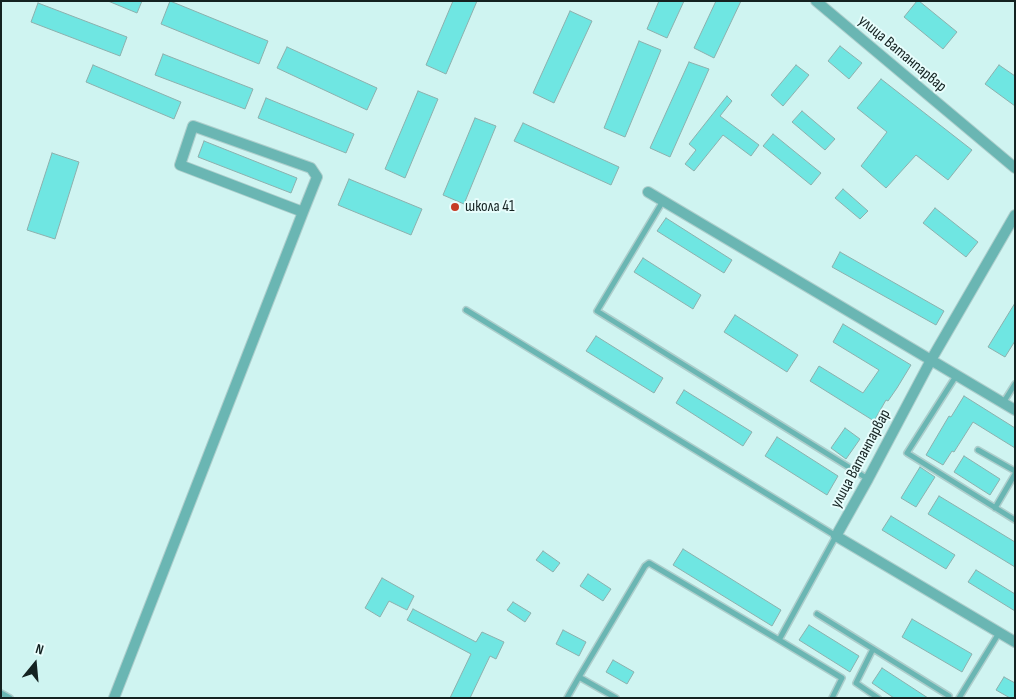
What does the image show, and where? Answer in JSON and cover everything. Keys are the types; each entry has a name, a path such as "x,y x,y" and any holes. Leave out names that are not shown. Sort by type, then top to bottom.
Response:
{"street":[{"name":"улица Ватанпарвар","path":"816,1 1015,168"},
{"path":"114,698 317,177 311,168 193,126 180,165 303,212"},
{"path":"648,192 1015,410"},
{"name":"улица Ватанпарвар","path":"836,536 931,360 1015,215"},
{"path":"836,536 1015,642"}],"lane":[{"path":"663,201 597,311 868,479"},
{"path":"466,310 836,536 779,640"},
{"path":"956,376 908,453 1015,520"},
{"path":"1003,403 1015,384"},
{"path":"978,450 1015,473 995,508"},
{"path":"567,698 644,566 649,563 842,678 832,698"},
{"path":"817,614 950,697"},
{"path":"959,698 1000,633"},
{"path":"873,649 856,683 878,698"},
{"path":"579,677 616,698"},
{"path":"1,693 10,698"}],"building":[{"path":"108,1 142,1 137,13"},
{"path":"170,1 268,41 259,64 161,24"},
{"path":"453,1 477,1 446,74 426,65"},
{"path":"659,1 684,1 667,38 647,29"},
{"path":"716,1 741,1 714,58 694,48"},
{"path":"917,1 957,32 943,49 904,17"},
{"path":"38,3 127,37 120,56 31,22"},
{"path":"570,11 592,21 554,103 533,93"},
{"path":"639,41 661,50 625,137 604,128"},
{"path":"840,46 862,63 849,79 828,61"},
{"path":"287,47 377,88 367,110 277,68"},
{"path":"163,54 253,89 245,109 155,75"},
{"path":"689,62 709,69 670,157 650,148"},
{"path":"93,65 181,102 174,119 86,82"},
{"path":"796,65 809,75 783,106 771,95"},
{"path":"999,65 1015,76 1015,106 985,84"},
{"path":"881,79 972,150 948,180 916,155 886,188 861,166 887,132 857,108"},
{"path":"418,91 438,99 405,178 385,169"},
{"path":"727,96 732,101 720,116 759,145 751,156 723,135 694,171 685,164 696,150 689,144"},
{"path":"266,98 354,134 346,153 258,118"},
{"path":"802,111 835,139 825,150 792,122"},
{"path":"475,118 496,126 464,204 443,195"},
{"path":"523,123 619,167 611,185 514,141"},
{"path":"773,134 821,173 811,185 763,146"},
{"path":"204,141 297,178 291,193 198,157"},
{"path":"52,153 79,162 55,239 27,230"},
{"path":"349,179 422,209 411,235 338,205"},
{"path":"843,189 868,211 860,219 835,198"},
{"path":"935,208 978,242 966,257 923,223"},
{"path":"666,218 732,260 724,273 657,231"},
{"path":"840,252 944,311 936,325 832,267"},
{"path":"643,258 701,295 693,309 634,272"},
{"path":"1015,303 1015,341 1005,357 988,347"},
{"path":"735,315 798,355 787,372 724,332"},
{"path":"843,324 911,365 888,401 886,400 874,421 810,381 819,366 863,393 879,370 833,342"},
{"path":"596,336 663,378 654,393 586,351"},
{"path":"684,390 752,432 743,446 676,403"},
{"path":"964,396 1015,428 1015,448 973,422 954,452 952,451 943,465 926,455 949,416 951,417"},
{"path":"845,428 860,439 846,459 831,448"},
{"path":"777,437 838,476 827,495 765,456"},
{"path":"964,456 1000,479 990,495 954,472"},
{"path":"920,467 935,477 916,507 901,498"},
{"path":"939,496 1015,542 1015,567 928,514"},
{"path":"891,516 955,555 946,569 882,530"},
{"path":"683,549 781,610 772,626 673,565"},
{"path":"543,551 560,563 553,572 536,560"},
{"path":"976,570 1015,594 1015,611 968,582"},
{"path":"588,574 611,589 603,601 580,586"},
{"path":"382,578 414,596 407,610 389,601 380,617 365,608"},
{"path":"513,602 531,613 525,622 507,610"},
{"path":"413,609 476,642 482,632 504,642 496,659 490,656 470,698 450,698 471,654 407,620"},
{"path":"912,619 972,654 962,672 902,637"},
{"path":"809,625 859,656 850,672 799,640"},
{"path":"563,630 586,642 579,656 556,644"},
{"path":"613,660 634,672 627,684 606,672"},
{"path":"882,668 928,698 894,698 872,683"},
{"path":"1004,677 1015,683 1015,698 1010,698 996,690"}],"place":[{"name":"школа 41","path":"455,207"}]}
